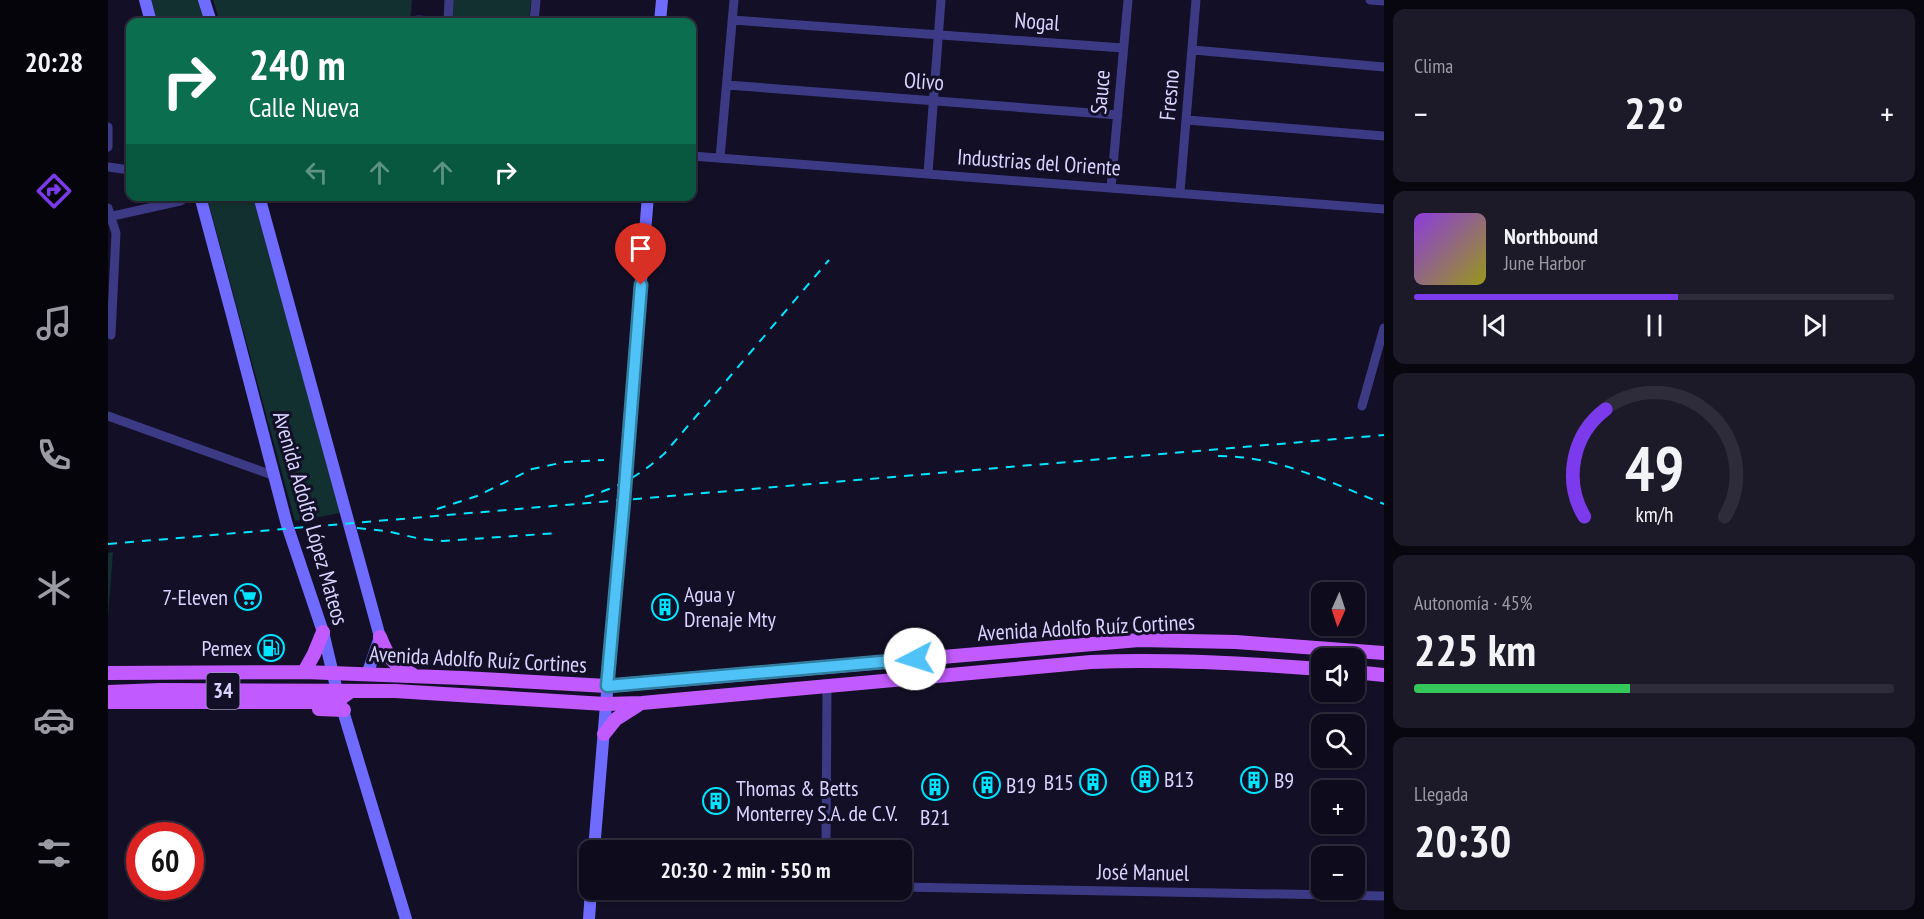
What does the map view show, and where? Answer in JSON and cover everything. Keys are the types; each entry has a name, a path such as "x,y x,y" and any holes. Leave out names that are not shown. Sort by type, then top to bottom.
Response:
{"main road":[{"path":"145,0 151,18"},
{"path":"204,0 210,18"},
{"path":"660,18 662,0"},
{"name":"Avenida Adolfo López Mateos","path":"201,201 287,525 323,632 332,673 343,698 405,919"},
{"name":"Avenida Adolfo López Mateos","path":"260,201 380,637 367,675"},
{"path":"595,840 648,201"},
{"path":"304,672 323,632"},
{"path":"380,637 387,655 393,662 417,676"},
{"name":"Avenida Adolfo Ruíz Cortines","path":"108,673 304,672 607,686 1139,640 1236,642 1384,654"},
{"name":"Avenida Adolfo Ruíz Cortines","path":"108,692 160,690 343,698 468,694 605,704 642,703 1080,663 1140,660 1231,662 1311,668"},
{"path":"1365,673 1384,675"},
{"path":"343,698 367,675"},
{"name":"Avenida Adolfo Ruíz Cortines","path":"108,702 323,702 343,698"},
{"path":"603,734 624,712 642,703"},
{"path":"589,919 590,900"}],"street":[{"path":"448,18 449,0"},
{"path":"534,18 536,0"},
{"path":"720,158 734,0"},
{"path":"928,173 941,0"},
{"name":"Sauce","path":"1111,188 1128,0"},
{"name":"Fresno","path":"1180,192 1196,0"},
{"path":"1370,0 1384,1"},
{"name":"Nogal","path":"732,20 939,33 1123,48"},
{"path":"1192,50 1384,68"},
{"name":"Olivo","path":"727,85 1118,115"},
{"path":"1186,120 1384,136"},
{"path":"108,126 108,147"},
{"name":"Industrias del Oriente","path":"696,156 1384,209"},
{"path":"108,167 126,169"},
{"path":"111,334 116,243 115,225 109,214 180,201"},
{"path":"1362,406 1384,328"},
{"path":"108,416 275,476"},
{"path":"826,840 827,686"},
{"name":"José Manuel","path":"912,887 1384,896"}],"green space":[{"path":"151,0 199,0 204,18 156,18"},
{"path":"213,0 412,0 410,18 219,18"},
{"path":"451,0 531,0 529,18 452,18 450,14"},
{"path":"208,201 254,201 341,513 295,521"},
{"path":"113,552 108,618 108,553"}],"railway":[{"path":"585,497 608,490 628,480 664,454 829,260"},
{"path":"108,544 1384,435"},
{"path":"1218,456 1262,460 1283,465 1384,504"},
{"path":"437,509 477,496 532,469 565,462 604,460"},
{"path":"357,528 443,541 558,533"}],"place":[{"name":"7-Eleven","path":"248,597"},
{"name":"Agua y Drenaje Mty","path":"665,607"},
{"name":"Pemex","path":"271,648"},
{"name":"B13","path":"1145,779"},
{"name":"B9","path":"1254,780"},
{"name":"B15","path":"1093,782"},
{"name":"B19","path":"987,785"},
{"name":"B21","path":"935,787"},
{"name":"Thomas & Betts Monterrey S.A. de C.V.","path":"716,801"}],"route":[{"path":"641,285 607,686 915,659"}]}
